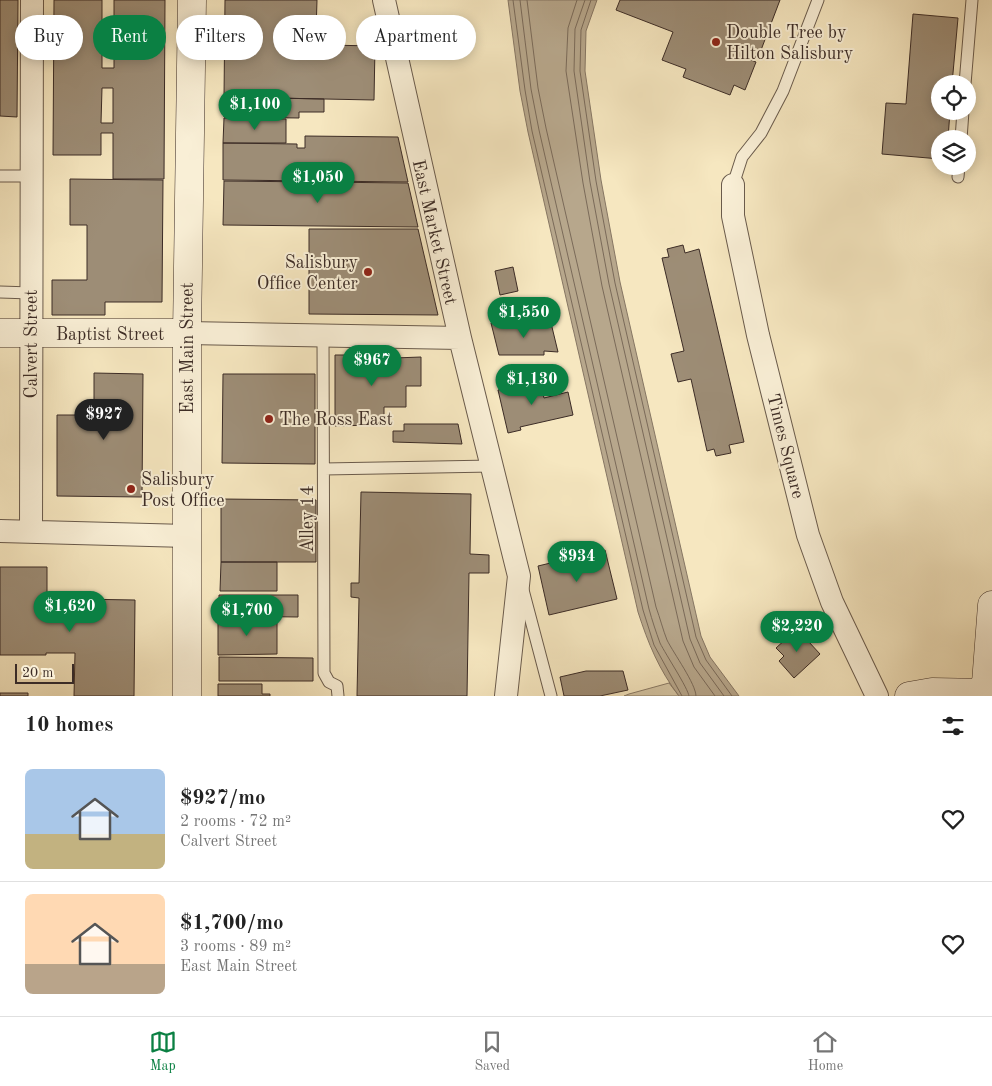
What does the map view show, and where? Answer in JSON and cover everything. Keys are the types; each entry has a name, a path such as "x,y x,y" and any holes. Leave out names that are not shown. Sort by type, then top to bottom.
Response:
{"street":[{"name":"Calvert Street","path":"31,532 32,0"},
{"name":"East Main Street","path":"187,696 187,333 192,0"},
{"name":"East Market Street","path":"384,0 460,338 520,576"},
{"name":"Times Square","path":"733,185 733,216 758,335 808,534 832,602 877,696"},
{"name":"Baptist Street","path":"0,333 187,333 460,338"},
{"path":"0,531 187,536"},
{"path":"506,696 520,576"},
{"path":"909,696 932,692 985,694 992,605"}],"lane":[{"path":"733,185 742,157 760,133 783,92 818,0"},
{"path":"966,75 972,0"},
{"path":"0,176 32,176"},
{"path":"0,292 32,293"},
{"name":"Alley 14","path":"323,336 324,673 329,682 337,686 338,696"},
{"path":"324,469 492,466"},
{"name":"East Market Street","path":"520,576 551,696"}],"shaded area":[{"path":"669,683 679,696 624,696 629,694"}],"water":[{"path":"508,0 597,0 586,31 585,71 601,180 620,282 701,636 710,657 739,696 679,696 655,656 638,612 528,132 520,91"}],"building":[{"path":"0,0 18,0 18,15 15,15 15,60 17,60 17,117 0,116"},
{"path":"54,0 102,0 102,15 93,15 93,60 102,60 102,68 114,68 114,60 165,60 164,179 113,179 113,133 101,133 101,155 53,155 54,60 83,60 83,15 54,15","holes":["102,88 113,88 113,123 101,123"]},
{"path":"114,0 165,0 165,15 114,15"},
{"path":"225,0 317,0 317,15 273,15 273,60 346,60 346,45 356,46 356,60 375,60 374,100 224,97 224,60 263,60 263,15 225,15"},
{"name":"Double Tree by Hilton Salisbury","path":"620,0 780,0 758,58 742,52 741,56 756,62 745,90 734,85 730,95 683,77 686,69 662,60 673,32 616,10"},
{"path":"913,14 958,18 953,75 931,75 931,120 949,120 949,130 931,130 931,158 882,154 886,103 906,104"},
{"path":"224,97 324,99 324,112 299,112 299,118 224,117"},
{"path":"224,118 286,119 286,143 223,143"},
{"path":"305,136 398,137 408,182 223,180 223,143 297,144 297,148 305,148"},
{"path":"70,179 163,180 162,302 105,302 105,315 52,315 52,280 87,280 87,225 70,225"},
{"path":"224,181 408,183 418,227 223,225"},
{"name":"Salisbury Office Center","path":"309,229 418,229 438,315 309,314"},
{"path":"683,245 685,253 699,249 744,442 729,445 731,453 716,456 714,449 707,451 691,379 678,382 671,354 684,351 662,258 669,257 667,249"},
{"path":"513,267 518,291 500,295 495,271"},
{"path":"491,323 551,323 558,352 544,351 544,355 499,355"},
{"path":"335,355 372,355 381,358 381,356 394,356 394,358 421,357 421,386 406,386 406,407 384,407 384,421 372,421 373,425 335,426"},
{"path":"94,373 143,374 142,497 57,496 57,415 81,415 81,406 94,406"},
{"name":"The Ross East","path":"223,374 315,374 315,464 222,463"},
{"path":"540,381 544,398 568,392 573,415 520,427 521,430 508,433 498,390"},
{"path":"404,424 458,424 462,444 393,442 393,431 404,431"},
{"path":"361,492 471,494 470,554 489,555 489,573 469,573 467,696 357,696 359,598 351,597 351,583 359,583"},
{"path":"221,499 316,500 316,562 221,562"},
{"path":"605,550 617,599 549,615 538,566"},
{"path":"221,562 277,562 277,591 220,591"},
{"path":"0,567 47,567 47,617 75,618 75,599 135,600 134,696 74,696 75,653 0,655"},
{"path":"219,595 298,595 298,617 219,616"},
{"path":"218,620 277,620 277,654 218,655"},
{"path":"797,629 820,654 794,678 779,661 784,656 776,648"},
{"path":"219,657 313,658 313,681 219,681"},
{"path":"586,671 623,671 628,690 600,696 564,696 560,677"},
{"path":"218,684 262,684 262,694 270,694 270,696 218,696"},
{"path":"0,693 28,693 28,696 0,696"}],"place":[{"name":"Double Tree by Hilton Salisbury","path":"716,42"},
{"name":"Salisbury Office Center","path":"368,272"},
{"name":"The Ross East","path":"269,419"},
{"name":"Salisbury Post Office","path":"131,489"}]}
